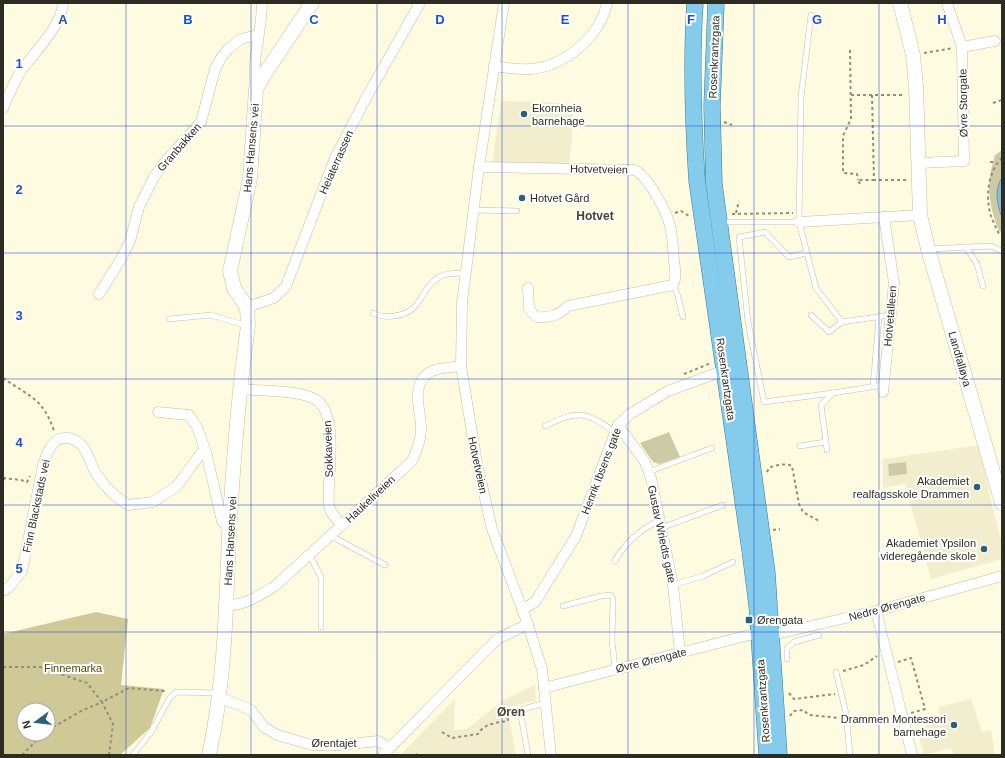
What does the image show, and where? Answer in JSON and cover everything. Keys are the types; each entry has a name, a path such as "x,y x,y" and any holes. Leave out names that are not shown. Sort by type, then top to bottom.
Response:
{"main road":[{"name":"Hans Hansens vei","path":"209,755 219,695 226,606 234,449 248,326 247,307 234,288 230,271 250,179 256,90 264,75 312,3"},
{"name":"Rosenkrantzgata","path":"695,3 693,127 699,221 732,369"},
{"name":"Rosenkrantzgata","path":"716,3 712,131 714,184 719,222 750,550 766,635 779,755"},
{"path":"900,3 913,55 916,86 920,215"},
{"name":"Landfalløya","path":"920,215 928,249 1002,503"},
{"name":"Rosenkrantzgata","path":"766,635 767,755"}],"street":[{"path":"3,108 20,74 53,29 63,9 63,3"},
{"path":"256,90 254,78 258,35 262,17 262,3"},
{"name":"Heiaterrassen","path":"247,307 274,298 286,286 335,158 366,98 420,3"},
{"name":"Hotvetveien","path":"504,3 478,167 462,303 461,366 476,463 492,529 528,624 542,669 551,755"},
{"path":"494,66 532,68 545,66 565,58 593,35 605,13 607,3"},
{"name":"Øvre Storgate","path":"918,163 964,161 962,47 947,3"},
{"name":"Granbakken","path":"99,294 121,260 130,241 139,207 154,176 201,122 215,69 221,58 228,49 241,39 258,35"},
{"path":"962,47 995,41"},
{"name":"Hotvetveien","path":"478,167 638,171 646,179 666,214 672,240 676,278 673,285"},
{"path":"800,218 920,215"},
{"name":"Hotvetalleen","path":"883,388 894,283 884,217"},
{"path":"528,288 529,309 536,317 548,318 560,314 568,306 673,285"},
{"name":"Haukeliveien","path":"226,606 234,606 256,598 275,586 310,556 412,461 418,449 421,430 418,389 425,376 438,369 461,366"},
{"name":"Henrik Ibsens gate","path":"522,610 536,602 576,536 617,429 630,414 668,391 732,369"},
{"name":"Sokkaveien","path":"241,389 300,394 315,399 324,408 329,423 329,507 336,531"},
{"path":"158,412 189,415 197,426 206,452 222,521 230,529"},
{"name":"Gustav Wriedts gate","path":"617,429 645,462 648,472 673,585 680,652"},
{"path":"58,440 63,437 74,438 85,449 96,474 105,486 113,495 128,505 153,502 177,486 202,452 206,452"},
{"name":"Finn Blackstads vei","path":"3,591 8,588 22,571 43,464 49,449 58,440"},
{"name":"Nedre Ørengate","path":"766,635 800,635 876,611 1002,576"},
{"path":"876,611 912,755"},
{"path":"387,752 499,638 528,624"},
{"name":"Øvre Ørengate","path":"544,688 749,635 766,635"},
{"name":"Ørentajet","path":"219,695 251,710 264,727 277,734 312,745 340,745 378,741 387,752"}],"lane":[{"path":"811,15 801,97 800,218 806,252 816,288 842,322"},
{"path":"473,210 517,211"},
{"path":"699,221 719,222 800,218"},
{"path":"806,252 789,256 765,232 739,236 748,322 764,402 873,387 883,388"},
{"path":"928,249 991,246 1002,251"},
{"path":"966,247 977,264 984,286"},
{"path":"373,313 385,317 410,312 416,308 427,290 438,278 453,273 466,273"},
{"path":"673,285 677,293 683,317"},
{"path":"169,319 211,315 248,326"},
{"path":"811,315 829,332 842,322 890,315"},
{"path":"873,387 878,317"},
{"path":"827,450 821,406 833,393"},
{"path":"545,426 564,417 578,414 617,429"},
{"path":"800,446 826,442"},
{"path":"648,472 712,448"},
{"path":"615,562 640,530 723,505"},
{"path":"336,531 385,566"},
{"path":"310,556 321,577 321,627"},
{"path":"673,585 703,576 733,562"},
{"path":"563,606 601,596 612,596 612,640 615,669"},
{"path":"787,659 787,651 789,646 800,635 818,635"},
{"path":"836,672 847,718 850,755"},
{"path":"132,755 151,732 169,699 176,692 219,695"},
{"path":"528,755 520,710 545,703"}],"path":[{"path":"913,55 962,47"},
{"path":"850,50 851,119 843,136 843,174 857,174 860,184"},
{"path":"851,95 904,95"},
{"path":"872,95 874,180"},
{"path":"993,103 1002,100"},
{"path":"1002,158 997,162 992,171 988,206 999,234 1002,234"},
{"path":"990,162 997,162"},
{"path":"858,180 919,180"},
{"path":"736,213 739,202"},
{"path":"666,214 681,212 699,221"},
{"path":"719,222 736,213 800,218"},
{"path":"3,378 37,399 46,412 58,440"},
{"path":"767,472 772,466 789,464 792,466 799,504 803,512 819,522"},
{"path":"3,486 4,478 22,480 26,482 31,476 30,486"},
{"path":"836,672 864,665 886,649"},
{"path":"890,664 911,658 925,709 902,715"},
{"path":"3,667 40,667 87,683 102,702 113,724 109,755"},
{"path":"56,725 81,711 129,688 176,692"},
{"path":"788,690 789,694 794,699 842,694"},
{"path":"442,732 452,738 478,734 482,728 489,724 508,721 506,705"},
{"path":"788,722 791,712 803,710 809,715 834,719 847,718"},
{"path":"22,755 35,742"}],"shaded area":[{"path":"501,101 573,104 572,140 569,165 492,165"},
{"path":"1002,150 1002,178 997,192 997,203 1002,217 1002,232 999,231 992,211 989,184 995,155"},
{"path":"669,432 680,457 659,464 653,462 640,443"},
{"path":"980,445 991,502 1002,543 1002,559 931,579 905,484 883,488 883,459"},
{"path":"906,462 907,474 889,476 888,464"},
{"path":"535,685 536,701 507,707 516,755 400,755 455,699 454,730 467,729 502,701"},
{"name":"Drammen Montessori barnehage","path":"971,699 982,732 991,730 995,755 949,755 953,753 951,748 924,755 917,728 941,722 938,707"}],"green space":[{"name":"Finnemarka","path":"96,612 128,619 121,685 164,689 150,728 120,755 3,755 3,634"}],"water":[{"path":"1002,178 1002,217 997,192 999,182"}],"place":[{"name":"Ekornheia barnehage","path":"524,114"},
{"name":"Hotvet Gård","path":"522,198"},
{"name":"Akademiet realfagsskole Drammen","path":"977,487"},
{"name":"Akademiet Ypsilon videregående skole","path":"984,549"},
{"name":"Ørengata","path":"749,620"},
{"name":"Drammen Montessori barnehage","path":"954,725"}],"district":[{"name":"Hotvet","path":"595,216"},
{"name":"Øren","path":"511,712"}]}
